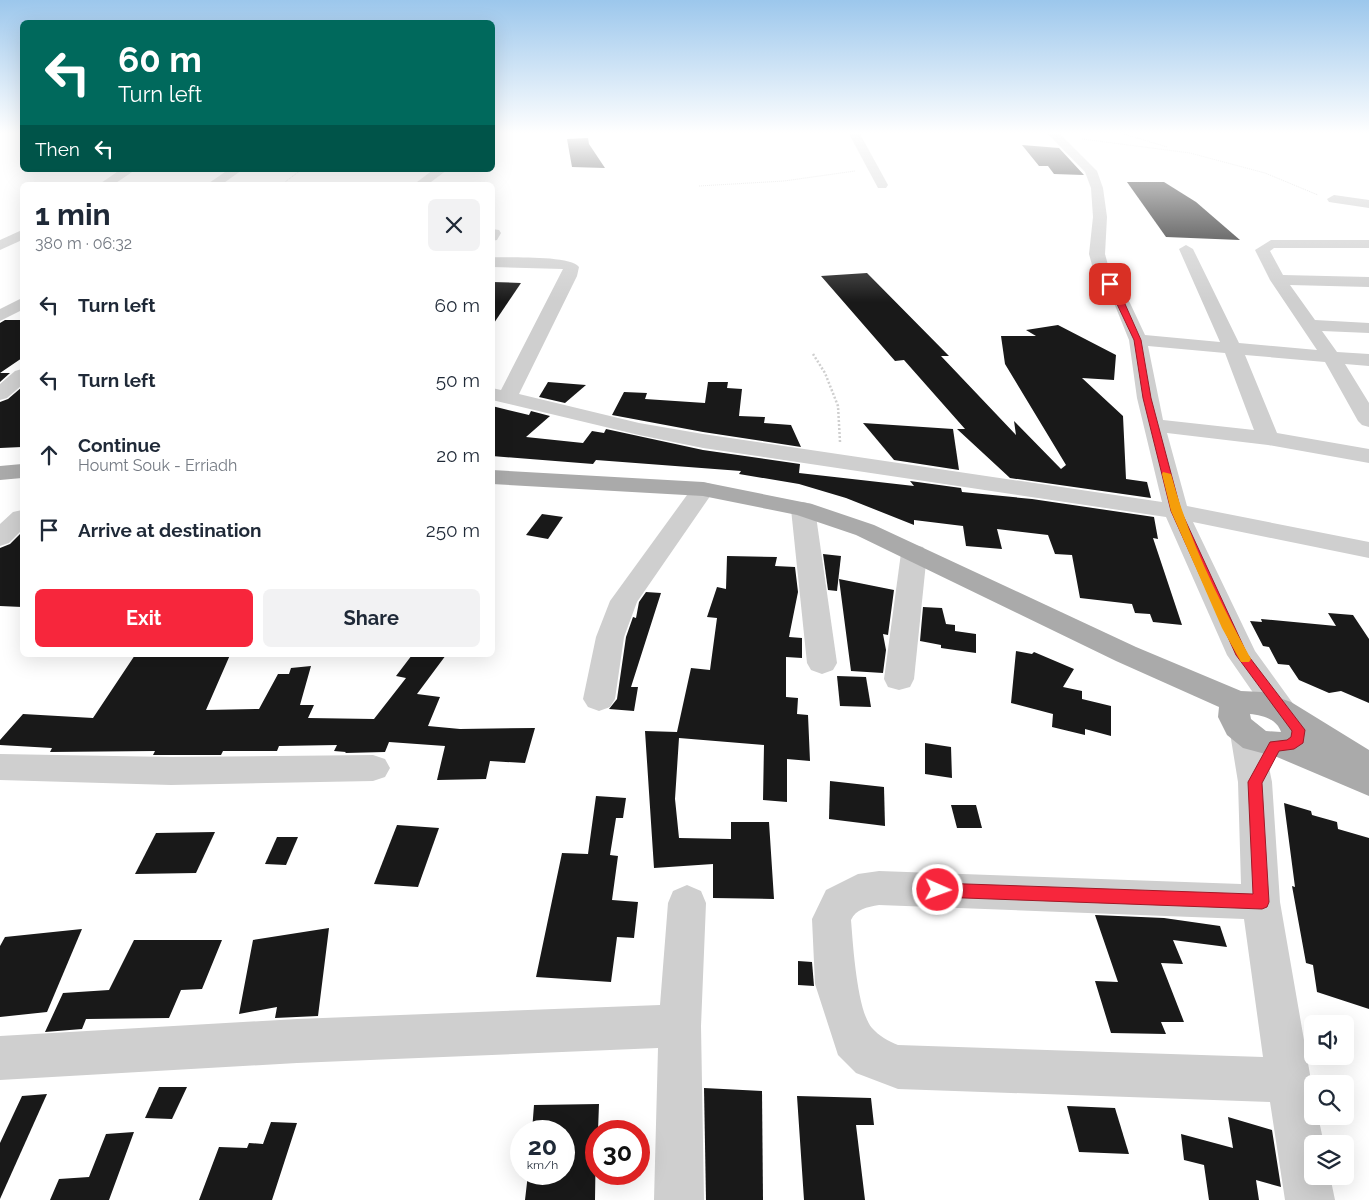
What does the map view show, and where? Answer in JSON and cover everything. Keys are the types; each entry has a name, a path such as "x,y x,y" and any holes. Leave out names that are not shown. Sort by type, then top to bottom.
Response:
{"main road":[{"path":"0,473 20,471"},
{"path":"495,477 703,489 803,509 865,530 1126,654 1262,722 1369,782"},
{"path":"1262,722 1369,767"}],"street":[{"path":"1096,190 1100,204 1097,241 1098,260 1138,340 1147,398 1176,511 1242,655 1262,722 1255,782 1262,902 1289,1080 1310,1200"},
{"path":"1334,199 1369,204"},
{"path":"0,246 20,235"},
{"path":"1368,416 1333,359 1278,280 1262,250 1271,244 1369,244"},
{"path":"1186,249 1233,349 1268,438"},
{"path":"495,262 561,264 571,267 569,276 500,396 639,429 840,463 983,481 1176,511 1369,550"},
{"path":"1278,280 1369,282"},
{"path":"0,316 15,306"},
{"path":"1309,325 1369,328"},
{"path":"1138,340 1333,359 1369,360"},
{"path":"0,394 20,378"},
{"path":"1154,425 1268,438 1369,456"},
{"path":"600,699 610,637 624,602 703,489"},
{"path":"803,509 822,663"},
{"path":"0,538 20,519"},
{"path":"899,679 914,553"},
{"path":"1242,655 1262,722"},
{"path":"0,767 171,771 373,768"},
{"path":"1262,902 879,888 858,891 840,902 831,919 836,984 853,1040 872,1057 898,1067 1289,1080"},
{"path":"679,1200 680,1026 688,903"},
{"path":"0,1058 297,1041 680,1026"}],"path":[{"path":"1309,190 1334,199"},
{"path":"814,354 838,406 840,463"}],"building":[{"path":"1133,190 1177,190 1196,202 1240,240 1166,237"},
{"path":"867,273 949,356 941,356 1016,435 1014,421 1061,469 1066,465 1005,364 1001,336 1036,336 1026,330 1058,325 1116,355 1114,380 1082,378 1123,416 1126,479 1147,482 1151,498 1010,478 957,429 965,429 904,360 895,361 821,276"},
{"path":"495,282 521,283 495,322"},
{"path":"5,320 20,320 20,359 0,373 0,323"},
{"path":"0,373 10,373 0,382"},
{"path":"548,382 586,385 565,403 539,397"},
{"path":"708,382 728,382 727,388 742,389 739,416 765,417 764,423 791,425 801,447 703,432 612,415 624,392 647,393 645,399 705,403"},
{"path":"20,389 20,447 0,448 0,402 8,399"},
{"path":"495,407 529,415 531,411 550,416 526,437 583,443 592,431 604,433 606,429 703,450 800,464 799,473 914,486 910,481 961,488 962,492 1032,499 1154,517 1158,539 1153,538 1182,625 1153,622 1150,614 1135,613 1132,604 1080,598 1072,555 1055,554 1048,535 997,529 1002,549 966,546 963,526 914,520 914,525 846,498 799,484 739,474 741,471 596,460 593,464 495,456"},
{"path":"863,423 953,429 959,470 894,460"},
{"path":"542,514 563,517 548,539 526,535"},
{"path":"20,534 20,607 0,606 0,548 10,544"},
{"path":"823,554 841,556 837,591 828,590"},
{"path":"727,556 777,557 775,566 795,567 798,592 789,637 802,638 802,658 786,657 786,697 798,698 797,714 808,715 810,761 787,759 787,802 763,800 764,745 679,738 675,799 679,838 731,839 731,822 769,822 774,899 713,898 713,864 654,868 645,731 677,732 691,668 710,670 717,618 707,617 717,587 726,589"},
{"path":"839,579 894,590 888,635 883,634 886,650 883,673 851,671"},
{"path":"646,592 661,593 631,687 638,687 634,711 609,709 617,699 626,637 633,617 636,618 639,602"},
{"path":"923,607 942,608 946,624 955,625 955,631 976,634 976,653 941,648 941,645 920,641"},
{"path":"1328,613 1353,615 1369,639 1369,703 1341,691 1329,693 1299,680 1289,665 1278,664 1269,647 1263,646 1250,621 1262,622 1261,619 1336,626"},
{"path":"1016,651 1032,654 1034,652 1074,669 1063,687 1082,691 1082,699 1111,706 1111,736 1085,729 1085,735 1052,727 1053,714 1011,703"},
{"path":"134,657 229,657 206,710 259,709 278,674 289,674 291,668 311,666 300,705 314,705 308,718 374,719 406,678 396,676 410,657 445,657 417,694 440,697 428,726 460,729 535,728 525,763 490,761 486,779 437,780 445,746 389,742 385,752 345,753 334,751 337,745 279,746 277,751 223,751 221,755 153,755 155,751 50,752 52,748 0,745 0,740 23,714 93,718"},
{"path":"837,676 866,677 871,707 840,706"},
{"path":"925,743 951,747 952,778 925,774"},
{"path":"830,781 884,787 885,826 829,819"},
{"path":"596,796 626,798 623,818 616,818 610,855 618,856 612,900 638,902 634,938 617,937 611,982 536,977 562,853 588,854"},
{"path":"1284,803 1311,811 1312,815 1337,822 1338,829 1369,838 1369,1009 1317,992 1313,965 1306,963 1292,886 1295,887"},
{"path":"951,805 976,805 982,828 957,828"},
{"path":"397,825 439,828 418,887 374,884"},
{"path":"215,832 196,873 135,874 156,833"},
{"path":"277,837 298,837 286,865 265,864"},
{"path":"1095,915 1164,918 1220,926 1227,947 1173,940 1183,964 1161,963 1184,1022 1161,1022 1166,1034 1111,1033 1095,981 1118,982"},
{"path":"329,928 318,1016 275,1018 277,1007 239,1014 253,940"},
{"path":"82,929 47,1012 0,1017 0,946 5,937"},
{"path":"134,940 222,940 202,989 181,990 169,1018 86,1019 82,1029 45,1032 63,993 109,990"},
{"path":"798,961 812,962 814,986 798,985"},
{"path":"159,1087 187,1087 172,1119 145,1118"},
{"path":"704,1088 762,1091 763,1200 706,1200"},
{"path":"47,1094 0,1199 0,1143 22,1096"},
{"path":"797,1096 871,1098 874,1125 856,1125 865,1200 804,1200"},
{"path":"599,1104 598,1120 585,1120 585,1185 595,1185 595,1200 525,1200 527,1185 575,1185 575,1120 533,1120 534,1105"},
{"path":"1067,1106 1115,1108 1129,1154 1079,1152"},
{"path":"1228,1117 1272,1130 1281,1187 1256,1180 1259,1200 1209,1200 1204,1165 1184,1160 1181,1134 1233,1148"},
{"path":"271,1122 297,1123 272,1200 199,1200 219,1147 247,1148 249,1143 263,1144"},
{"path":"134,1132 109,1200 50,1200 59,1179 89,1177 106,1134"}],"slow traffic":[{"path":"1166,474 1176,511 1228,628 1245,659"}],"route":[{"path":"938,890 1262,902 1255,782 1275,746 1290,746 1298,740 1299,730 1293,720 1283,712 1242,655 1176,511 1147,398 1138,340 1122,304 1110,284"}]}
